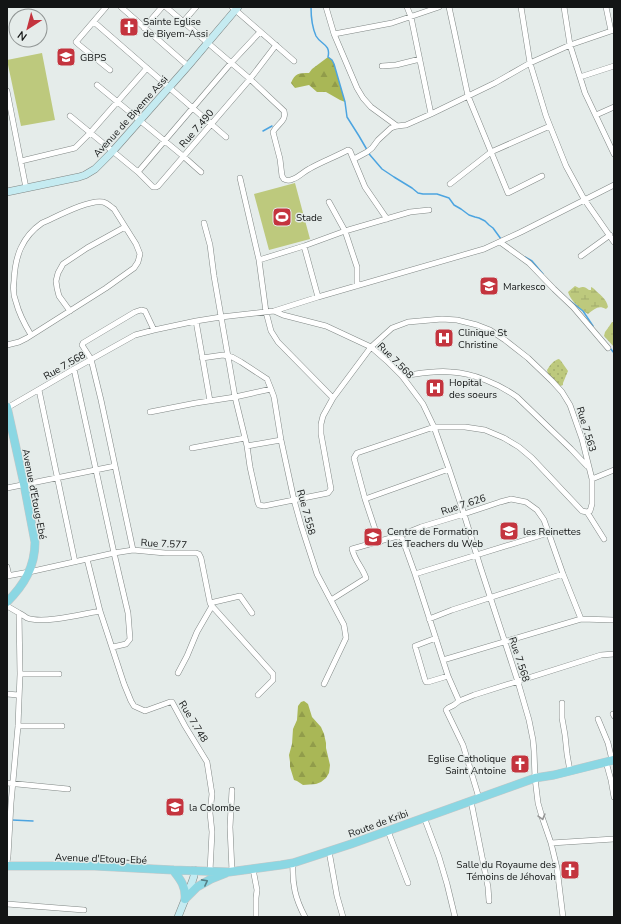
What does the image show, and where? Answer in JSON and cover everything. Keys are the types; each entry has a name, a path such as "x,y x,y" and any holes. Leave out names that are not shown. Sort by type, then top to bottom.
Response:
{"main road":[{"name":"Avenue de Biyeme Assi","path":"7,192 85,175 95,169 170,87 208,43 235,8"},
{"name":"Avenue d'Etoug-Ebé","path":"7,407 35,542 35,551 29,572 14,595 7,602"},
{"name":"Route de Kribi","path":"194,870 230,872 293,863 388,831 535,778 611,761"},
{"name":"Avenue d'Etoug-Ebé","path":"7,866 95,866 194,870"},
{"path":"173,870 181,880 184,887 186,892 185,899"},
{"path":"178,917 192,882 194,870"},
{"path":"185,899 203,883 230,872"}],"street":[{"path":"106,7 76,42 110,70"},
{"path":"121,7 188,66"},
{"path":"144,28 162,7"},
{"path":"166,7 250,79 284,111 284,118 273,132 280,159 282,176 284,179 288,181 295,178 311,168 348,150 351,152 365,187 387,219"},
{"path":"183,22 196,7"},
{"path":"326,7 334,34 357,88 363,98 371,106 397,126"},
{"path":"407,7 411,17 431,114"},
{"path":"334,34 392,23 439,7"},
{"path":"448,7 468,96 508,193 542,176"},
{"path":"521,7 530,63 546,116 566,166 584,199 614,242"},
{"path":"564,7 570,45 585,93 614,154"},
{"path":"354,160 372,148 391,128 406,125 431,114 495,83 530,63 570,45 613,30 606,7"},
{"path":"235,8 294,61"},
{"path":"94,22 226,137"},
{"path":"138,172 231,63 260,32"},
{"name":"Rue 7.490","path":"70,116 156,187 212,124 276,45"},
{"path":"382,66 396,65 420,59"},
{"path":"580,77 614,66"},
{"path":"21,161 75,148 147,68"},
{"path":"97,85 201,172"},
{"path":"7,91 26,188"},
{"path":"596,115 614,107"},
{"path":"450,184 491,152 550,126"},
{"path":"240,178 259,260 266,312 271,331 278,342 333,398"},
{"path":"274,311 484,249 614,185"},
{"path":"7,345 19,342 31,335 134,268 138,262 140,254 136,244 114,209 104,202 86,204 42,223 29,234 18,252 14,274 13,292 20,314 31,335"},
{"path":"329,202 346,231 357,267 357,286"},
{"path":"259,260 346,231 410,212 429,210"},
{"path":"204,223 210,245 235,397 247,446 258,503 259,505 264,506 294,500"},
{"path":"70,311 59,296 56,288 58,273 63,264 87,248 125,227"},
{"path":"582,256 610,235"},
{"path":"500,242 529,263 573,307 608,348"},
{"path":"304,246 318,297"},
{"path":"7,275 14,274"},
{"path":"133,550 92,359 82,345 134,312 141,310 145,311 154,330"},
{"name":"Rue 7.568","path":"7,407 135,336 154,330 221,317 274,311 283,315 326,326 371,347 387,361 402,376 423,404 434,427 464,514 518,682 532,733 538,803 551,843 557,868 562,917"},
{"name":"Rue 7.563","path":"294,500 328,493 331,489 321,434 323,416 333,398 371,347 392,328 408,322 442,319 457,320 490,330 528,358 562,392 570,405 582,439 592,479 592,504 590,511 587,512"},
{"path":"196,321 210,400"},
{"path":"202,358 223,355 228,356"},
{"name":"Rue 7.558","path":"228,356 241,362 266,379 271,389 294,500 301,525 317,574 344,626 346,638 324,684"},
{"path":"74,369 128,613 130,639 126,644 113,647"},
{"path":"402,376 433,372 451,372 473,376 501,386 517,397 588,467"},
{"path":"150,412 271,389"},
{"path":"38,390 75,562"},
{"path":"379,541 365,499 354,458 357,453 434,427 465,427 485,430 504,438 519,447 532,458 582,511 587,512 604,539"},
{"path":"192,448 245,438"},
{"path":"247,446 281,440"},
{"path":"7,488 115,466"},
{"path":"365,499 449,469"},
{"path":"592,479 614,470"},
{"name":"Rue 7.626","path":"331,600 366,578 364,571 354,558 352,549 511,499 526,502 537,510 544,520 563,574 581,618"},
{"path":"415,574 548,533"},
{"path":"400,535 415,574 448,676 458,701"},
{"name":"Rue 7.577","path":"8,576 133,550 165,553 196,553 199,554 201,558 211,605"},
{"name":"Rue 7.748","path":"87,559 100,610 131,701 134,706 145,711 172,702 207,762 212,794 210,813 212,832 210,871"},
{"path":"7,567 8,576"},
{"path":"429,619 563,574"},
{"path":"178,674 211,605 240,596 252,613"},
{"path":"211,605 274,674 273,680 258,695"},
{"path":"7,606 27,618 35,620 64,618 100,610"},
{"path":"7,862 18,726 20,674 19,613"},
{"path":"443,660 581,618 614,620"},
{"path":"436,638 415,646 425,680 428,682 448,676"},
{"path":"489,901 475,800 463,745 446,710 458,701 601,655 614,654"},
{"path":"20,674 58,674"},
{"path":"7,694 18,695"},
{"path":"562,703 562,718 570,771"},
{"path":"598,719 608,743 614,797"},
{"path":"18,726 62,726"},
{"path":"7,783 68,789"},
{"path":"230,872 232,790"},
{"path":"424,817 439,857 455,917"},
{"path":"388,831 408,883"},
{"path":"551,843 614,839"},
{"path":"329,851 338,899 344,917"},
{"path":"293,863 293,882 296,899 305,917"},
{"path":"253,869 257,890 256,917"},
{"path":"7,904 84,910"}],"green space":[{"path":"42,53 55,120 21,126 7,60"},
{"path":"328,57 334,64 345,102 326,92 317,92 309,85 295,88 291,83 296,75 309,73"},
{"name":"Stade","path":"295,183 310,239 269,250 254,194"},
{"path":"575,286 579,288 584,287 589,290 591,290 591,287 593,288 604,299 608,307 606,309 601,307 597,308 588,314 576,304 569,295 568,292"},
{"path":"612,322 614,322 614,347 604,336"},
{"path":"559,359 568,371 563,385 560,386 548,374 547,370 555,360"},
{"path":"304,701 308,704 312,717 321,727 324,734 330,765 329,773 321,782 303,785 294,780 290,767 289,755 292,744 293,729 297,720 298,706"}],"waterway":[{"path":"311,7 312,22 315,33 318,39 327,47 329,53 328,57 334,64 345,102 347,117 370,155 382,169 418,193 437,194 449,198 454,205 469,215 485,221 493,228 501,239"},
{"path":"263,131 272,126"},
{"path":"525,257 532,261 543,274"},
{"path":"569,300 583,311 593,326"},
{"path":"610,348 614,353"},
{"path":"12,820 33,821"}],"place":[{"name":"Sainte Eglise de Biyem-Assi","path":"129,27"},
{"name":"GBPS","path":"66,57"},
{"name":"Stade","path":"282,217"},
{"name":"Markesco","path":"489,286"},
{"name":"Clinique St Christine","path":"444,338"},
{"name":"Hopital des soeurs","path":"435,388"},
{"name":"les Reinettes","path":"509,531"},
{"name":"Centre de Formation Les Teachers du Web","path":"373,537"},
{"name":"Eglise Catholique Saint Antoine","path":"520,764"},
{"name":"la Colombe","path":"175,807"},
{"name":"Salle du Royaume des Témoins de Jéhovah","path":"570,870"}]}
